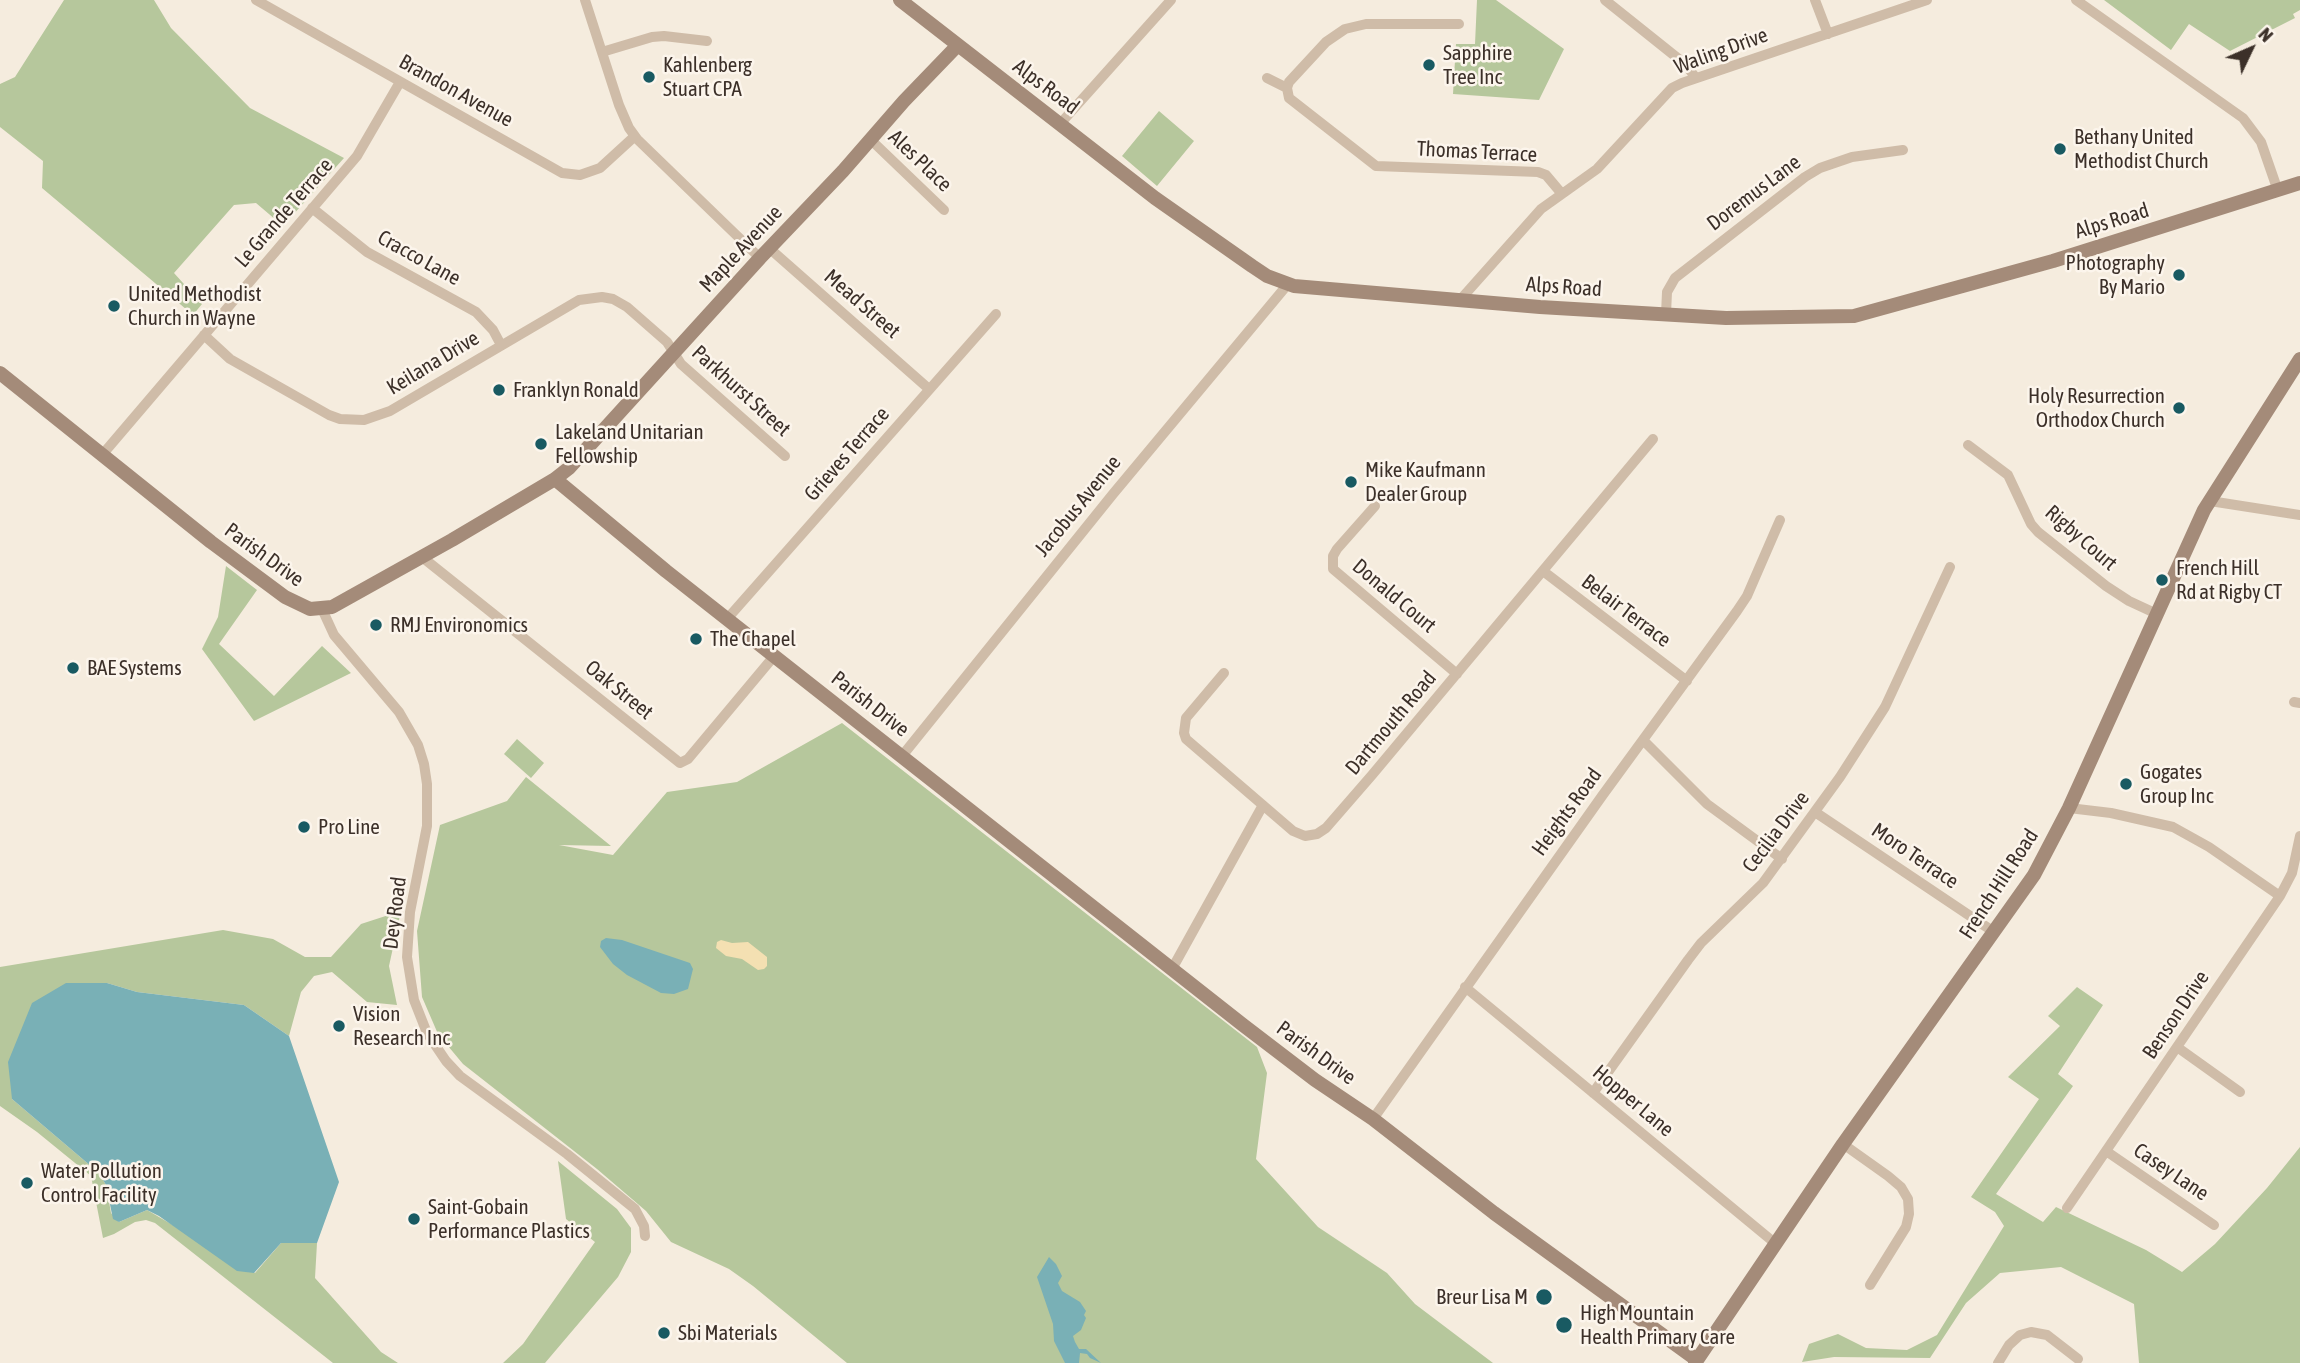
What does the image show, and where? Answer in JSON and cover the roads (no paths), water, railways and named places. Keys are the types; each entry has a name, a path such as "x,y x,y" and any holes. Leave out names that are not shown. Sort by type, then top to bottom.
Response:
{"street":[{"name":"Brandon Avenue","path":"256,0 562,173 580,175 600,168 635,136"},
{"name":"Mead Street","path":"585,0 621,113 635,136 765,253 929,389"},
{"name":"Alps Road","path":"900,0 1155,198 1241,259 1267,276 1288,284 1322,289 1755,319 1854,316 2053,261 2300,184"},
{"path":"1060,124 1171,0"},
{"path":"1605,0 1685,64 1696,78"},
{"path":"1815,0 1828,34"},
{"name":"Waling Drive","path":"1562,194 1597,169 1663,96 1682,83 1927,0"},
{"path":"2076,0 2243,118 2261,142 2278,191"},
{"path":"1287,88 1289,82 1326,42 1345,29 1366,24 1458,24"},
{"path":"602,52 652,37 707,41"},
{"name":"Maple Avenue","path":"555,479 597,440 673,353 957,46"},
{"name":"Thomas Terrace","path":"1267,78 1287,88 1289,98 1376,166 1538,172 1546,175 1562,194"},
{"name":"Le Grande Terrace","path":"102,455 358,156 400,82"},
{"name":"Ales Place","path":"871,140 944,209"},
{"name":"Doremus Lane","path":"1666,314 1667,292 1675,278 1805,177 1820,168 1852,157 1903,150"},
{"path":"1460,300 1541,209 1562,194"},
{"name":"Cracco Lane","path":"312,208 367,252 476,312 493,330 501,345"},
{"name":"Jacobus Avenue","path":"902,756 1112,494 1288,284"},
{"name":"Keilana Drive","path":"204,335 230,359 258,376 329,415 352,421 390,411 579,300 602,297 613,299 627,307 667,342 673,353"},
{"name":"Grieves Terrace","path":"727,619 996,314"},
{"name":"Parkhurst Street","path":"673,353 681,364 785,456"},
{"name":"French Hill Road","path":"1698,1362 1843,1144 2034,875 2069,808 2210,501 2300,359"},
{"name":"Parish Drive","path":"0,373 211,542 285,597 303,607 322,609"},
{"name":"Dartmouth Road","path":"1263,805 1298,835 1310,836 1326,828 1653,439"},
{"name":"Rigby Court","path":"1968,445 2008,475 2031,524 2038,532 2106,586 2157,614"},
{"path":"322,609 342,603 555,479"},
{"name":"Parish Drive","path":"555,479 727,619 1315,1080 1373,1119 1494,1213 1698,1362"},
{"path":"2210,501 2300,515"},
{"name":"Donald Court","path":"1375,506 1337,550 1333,569 1457,674"},
{"name":"Heights Road","path":"1373,1119 1746,596 1780,520"},
{"name":"Oak Street","path":"422,557 680,762 688,759 775,655"},
{"name":"Cecilia Drive","path":"1592,1093 1695,951 1763,883 1815,812 1885,707 1951,567"},
{"name":"Belair Terrace","path":"1543,571 1687,681"},
{"name":"Dey Road","path":"322,609 334,635 410,728 424,764 427,826 410,912 407,957 414,1000 427,1033 438,1051 460,1076 567,1153 635,1209 641,1216 645,1236"},
{"path":"1172,969 1263,805 1188,743 1184,733 1190,711 1224,673"},
{"path":"1643,740 1707,804 1782,859"},
{"path":"2069,808 2144,819 2173,827 2209,847 2280,896"},
{"name":"Moro Terrace","path":"1815,812 1994,932"},
{"name":"Benson Drive","path":"2067,1208 2280,896 2298,859 2300,836"},
{"name":"Hopper Lane","path":"1465,987 1776,1244"},
{"path":"2177,1047 2241,1092"},
{"path":"1843,1144 1888,1176 1901,1187 1908,1199 1906,1227 1870,1285"},
{"name":"Casey Lane","path":"2106,1151 2214,1225"},
{"path":"1998,1363 2009,1345 2020,1335 2031,1332 2047,1335 2078,1359"}],"water":[{"path":"606,938 622,940 690,963 693,969 688,989 674,994 661,993 627,975 613,964 600,947 601,941"},
{"path":"66,983 107,983 137,992 244,1005 289,1036 339,1182 317,1243 281,1243 254,1273 237,1271 147,1210 119,1222 113,1219 106,1185 99,1173 12,1099 8,1062 32,1003"},
{"path":"1049,1257 1062,1276 1058,1283 1062,1291 1080,1302 1086,1311 1081,1330 1073,1336 1075,1342 1079,1349 1086,1349 1101,1363 1087,1354 1080,1353 1079,1363 1065,1363 1054,1341 1053,1324 1037,1277"}],"place":[{"name":"Sapphire Tree Inc","path":"1429,65"},
{"name":"Kahlenberg Stuart CPA","path":"649,77"},
{"name":"Bethany United Methodist Church","path":"2060,149"},
{"name":"Photography By Mario","path":"2179,275"},
{"name":"United Methodist Church in Wayne","path":"114,306"},
{"name":"Franklyn Ronald","path":"499,390"},
{"name":"Holy Resurrection Orthodox Church","path":"2179,408"},
{"name":"Lakeland Unitarian Fellowship","path":"541,444"},
{"name":"Mike Kaufmann Dealer Group","path":"1351,482"},
{"name":"French Hill Rd at Rigby CT","path":"2162,580"},
{"name":"RMJ Environomics","path":"376,625"},
{"name":"The Chapel","path":"696,639"},
{"name":"BAE Systems","path":"73,668"},
{"name":"Gogates Group Inc","path":"2126,784"},
{"name":"Pro Line","path":"304,827"},
{"name":"Vision Research Inc","path":"339,1026"},
{"name":"Water Pollution Control Facility","path":"27,1183"},
{"name":"Saint-Gobain Performance Plastics","path":"414,1219"},
{"name":"Breur Lisa M","path":"1544,1297"},
{"name":"High Mountain Health Primary Care","path":"1564,1325"},
{"name":"Sbi Materials","path":"664,1333"}]}
